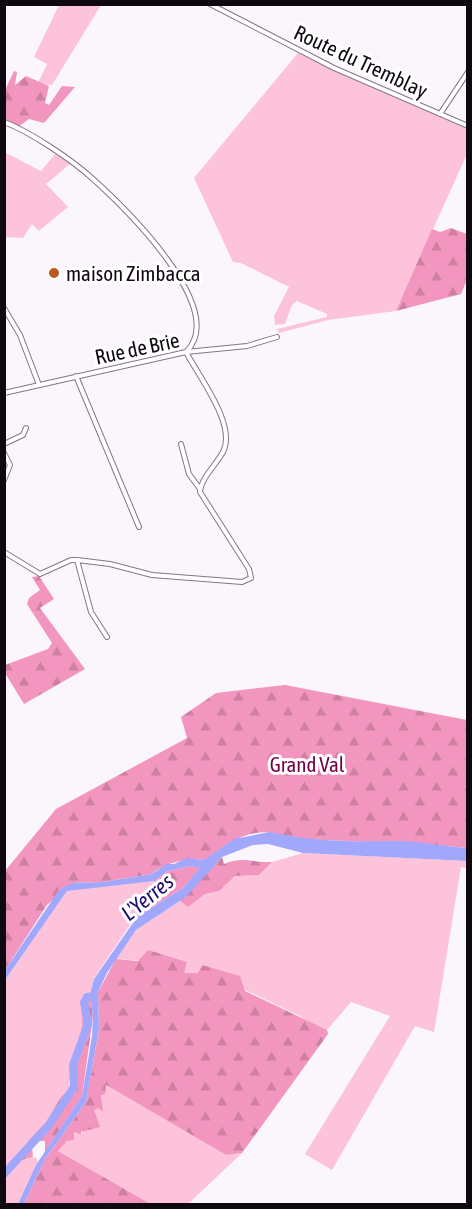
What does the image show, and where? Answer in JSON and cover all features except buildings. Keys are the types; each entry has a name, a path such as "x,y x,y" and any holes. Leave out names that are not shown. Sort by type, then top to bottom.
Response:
{"street":[{"name":"Route du Tremblay","path":"210,4 328,65 468,126"},
{"path":"440,114 468,72"},
{"path":"4,122 67,158 92,178 160,248 177,273 194,310 197,330 191,347 186,352 227,429 226,446 200,489"},
{"path":"4,308 24,346 39,385"},
{"name":"Rue de Brie","path":"4,393 186,352 247,346 277,337"},
{"path":"76,376 139,527"},
{"path":"4,444 23,435 26,428"},
{"path":"4,552 40,574 71,560 77,560 110,564 153,575 243,582 250,578 249,569 189,474 181,444"},
{"path":"4,453 10,465 4,480"},
{"path":"77,560 91,612 107,638"}],"shaded area":[{"path":"59,5 101,5 52,85 38,83 47,64 34,57"},
{"path":"298,53 467,129 467,154 396,311 328,320 279,333 277,329 327,317 327,314 297,301 292,305 285,324 275,325 274,316 289,287 241,263 233,262 194,178"},
{"path":"4,152 41,171 55,154 70,164 46,184 68,207 39,231 32,224 23,238 5,237"},
{"path":"303,853 467,861 467,868 461,867 434,1032 415,1026 332,1170 305,1154 390,1016 351,1002 327,1030 323,1030 298,1015 242,988 213,977 183,973 187,963 116,959 136,930 180,901 188,906 205,894 219,891 235,876 259,875 272,862"},
{"path":"154,881 163,898 135,914 94,978 90,994 85,994 82,1011 85,1020 71,1063 69,1089 5,1171 5,980 67,891"},
{"path":"106,1085 226,1155 242,1153 188,1204 151,1204 58,1151 73,1132 81,1135 94,1109 98,1108 102,1111 101,1095"},
{"path":"35,1157 38,1161 18,1204 5,1204 4,1178 19,1161"}],"green space":[{"path":"14,71 17,72 15,85 26,76 49,86 45,103 49,105 62,86 75,87 44,123 29,119 18,127 5,120 5,90"},
{"path":"451,228 467,234 467,280 461,294 396,311 432,229 440,232"},
{"path":"39,576 54,599 40,608 85,669 24,704 5,673 5,665 48,649 52,643 27,604 29,598 40,590 32,577"},
{"name":"Grand Val","path":"285,685 467,720 467,848 302,839 268,833 248,835 235,840 204,860 176,862 163,866 152,874 103,882 72,883 47,905 5,970 5,871 56,809 187,738 181,717 216,693"},
{"path":"222,857 224,864 243,860 272,862 259,875 235,876 219,891 205,894 188,907 180,901"},
{"path":"190,866 201,868 183,888 137,917 130,925 129,921 135,914 162,898 154,881 168,871"},
{"path":"148,950 187,962 184,973 198,973 202,965 240,976 245,991 327,1030 328,1034 242,1153 226,1155 106,1085 105,1094 101,1095 103,1112 98,1108 94,1110 100,1127 81,1132 81,1135 74,1132 74,1140 67,1141 58,1151 151,1204 24,1204 45,1159 86,1102 99,1029 98,992 116,959 138,961"},
{"path":"85,994 90,994 93,1017 82,1096 45,1152 45,1141 39,1141 32,1148 33,1157 19,1161 18,1157 30,1139 46,1122 61,1097 69,1089 71,1064 82,1026 80,1002"}],"water":[{"path":"270,832 314,839 409,841 467,848 467,861 303,853 268,844 253,845 222,857 186,897 136,930 107,973 98,992 99,1029 86,1102 45,1159 24,1204 18,1204 36,1165 82,1096 92,1036 93,1017 90,994 94,979 137,917 183,888 200,868 190,866 168,871 154,881 67,891 5,980 5,970 59,890 72,883 103,882 152,874 166,864 174,864 187,858 204,860 234,839"}],"waterway":[{"path":"4,1174 48,1126 74,1087 73,1065 88,1024 84,1002 87,997 94,996"}],"place":[{"name":"maison Zimbacca","path":"54,273"}],"water label":[{"name":"L'Yerres","path":"147,897"}]}
